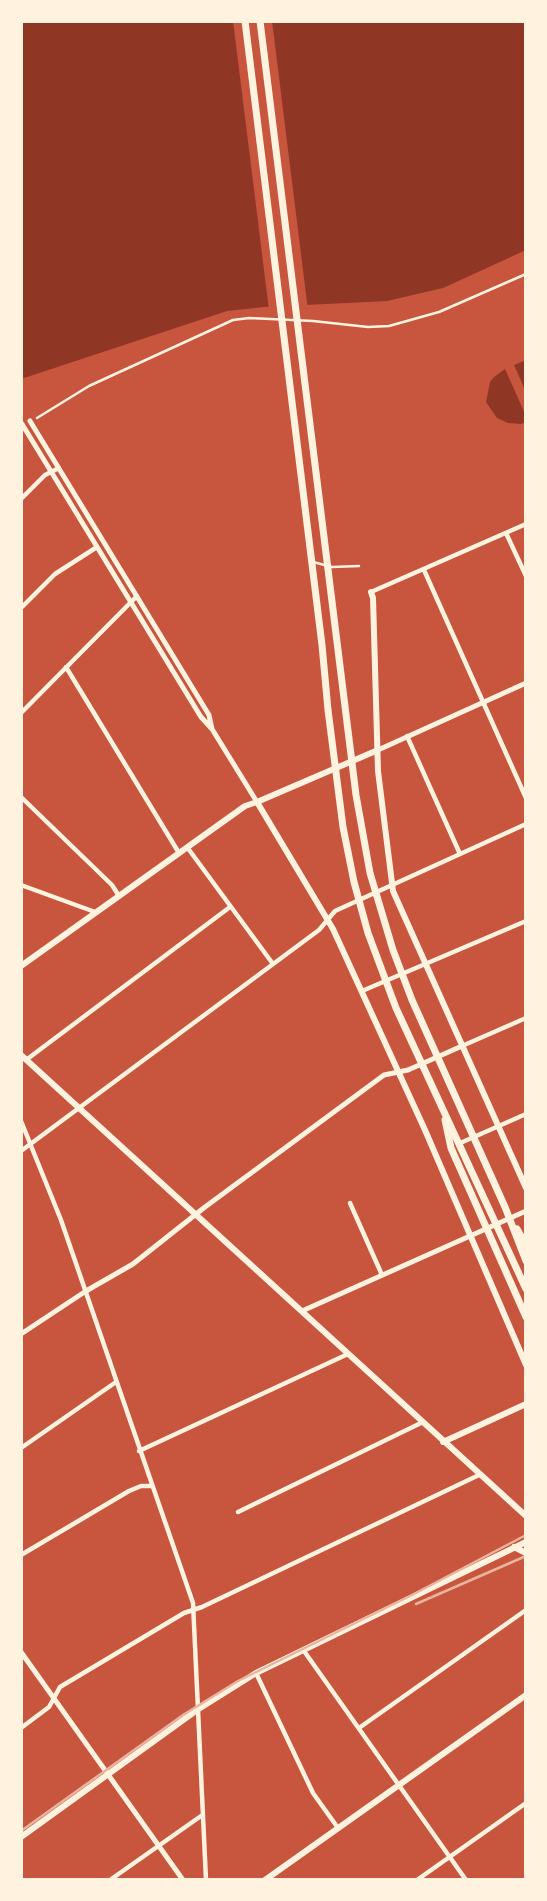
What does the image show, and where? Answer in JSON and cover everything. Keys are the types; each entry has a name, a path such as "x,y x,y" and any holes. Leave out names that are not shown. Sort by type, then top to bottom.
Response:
{"highway":[{"path":"245,21 320,623 328,709 347,845 365,919 386,983 442,1106 460,1157 526,1308"},
{"path":"260,21 365,847 384,925 401,973 513,1224 526,1261"},
{"path":"442,1106 449,1138 460,1157"},
{"path":"513,1224 526,1245"},
{"path":"495,1235 526,1289"},
{"path":"495,1235 526,1317"}],"main road":[{"path":"371,592 378,771 392,884 526,1188"},
{"path":"21,966 245,806 377,750"},
{"path":"257,802 327,920 362,991 526,1365"},
{"path":"24,1057 526,1516"},
{"path":"443,1442 526,1404"},
{"path":"21,1837 197,1710 256,1674 526,1542"},
{"path":"514,1548 526,1553"},
{"path":"265,1880 526,1695"}],"street":[{"path":"257,802 212,729 201,717 21,424 37,418 89,386 233,320 249,317 368,327 389,326 439,312 526,274"},
{"path":"30,421 209,715 212,729"},
{"path":"21,499 45,475 59,468"},
{"path":"371,592 526,524"},
{"path":"506,533 526,576"},
{"path":"21,608 55,574 97,547"},
{"path":"313,562 332,567 359,566"},
{"path":"424,570 526,798"},
{"path":"21,713 137,596"},
{"path":"66,667 179,853"},
{"path":"377,750 526,683"},
{"path":"407,736 460,854"},
{"path":"21,797 112,885 119,896"},
{"path":"21,1151 319,930 335,911 526,824"},
{"path":"187,848 273,964"},
{"path":"21,885 96,912"},
{"path":"24,1057 230,907"},
{"path":"362,991 526,921"},
{"path":"21,1334 132,1264 384,1075 408,1070 526,1018"},
{"path":"435,1154 526,1114"},
{"path":"21,1121 61,1220 193,1603 206,1880"},
{"path":"350,1203 382,1275"},
{"path":"302,1311 526,1211"},
{"path":"139,1451 348,1354"},
{"path":"21,1448 116,1382"},
{"path":"237,1512 423,1422"},
{"path":"21,1728 49,1707 60,1687 184,1613 480,1475"},
{"path":"21,1555 129,1491 141,1486 152,1486"},
{"path":"359,1728 526,1610"},
{"path":"304,1651 466,1880"},
{"path":"21,1652 183,1880"},
{"path":"256,1674 313,1793 338,1828"},
{"path":"417,1880 526,1803"},
{"path":"110,1880 202,1815"}],"shaded area":[{"path":"21,21 526,21 526,250 443,288 387,301 227,311 21,379"},
{"path":"526,360 526,392 514,365"},
{"path":"505,369 526,416 526,422 521,424 508,423 497,418 486,402 490,382"}],"pier":[{"path":"233,21 272,21 308,310 269,310"}],"railway":[{"path":"21,1831 183,1715 238,1681 526,1535"},
{"path":"416,1604 526,1556"}]}
